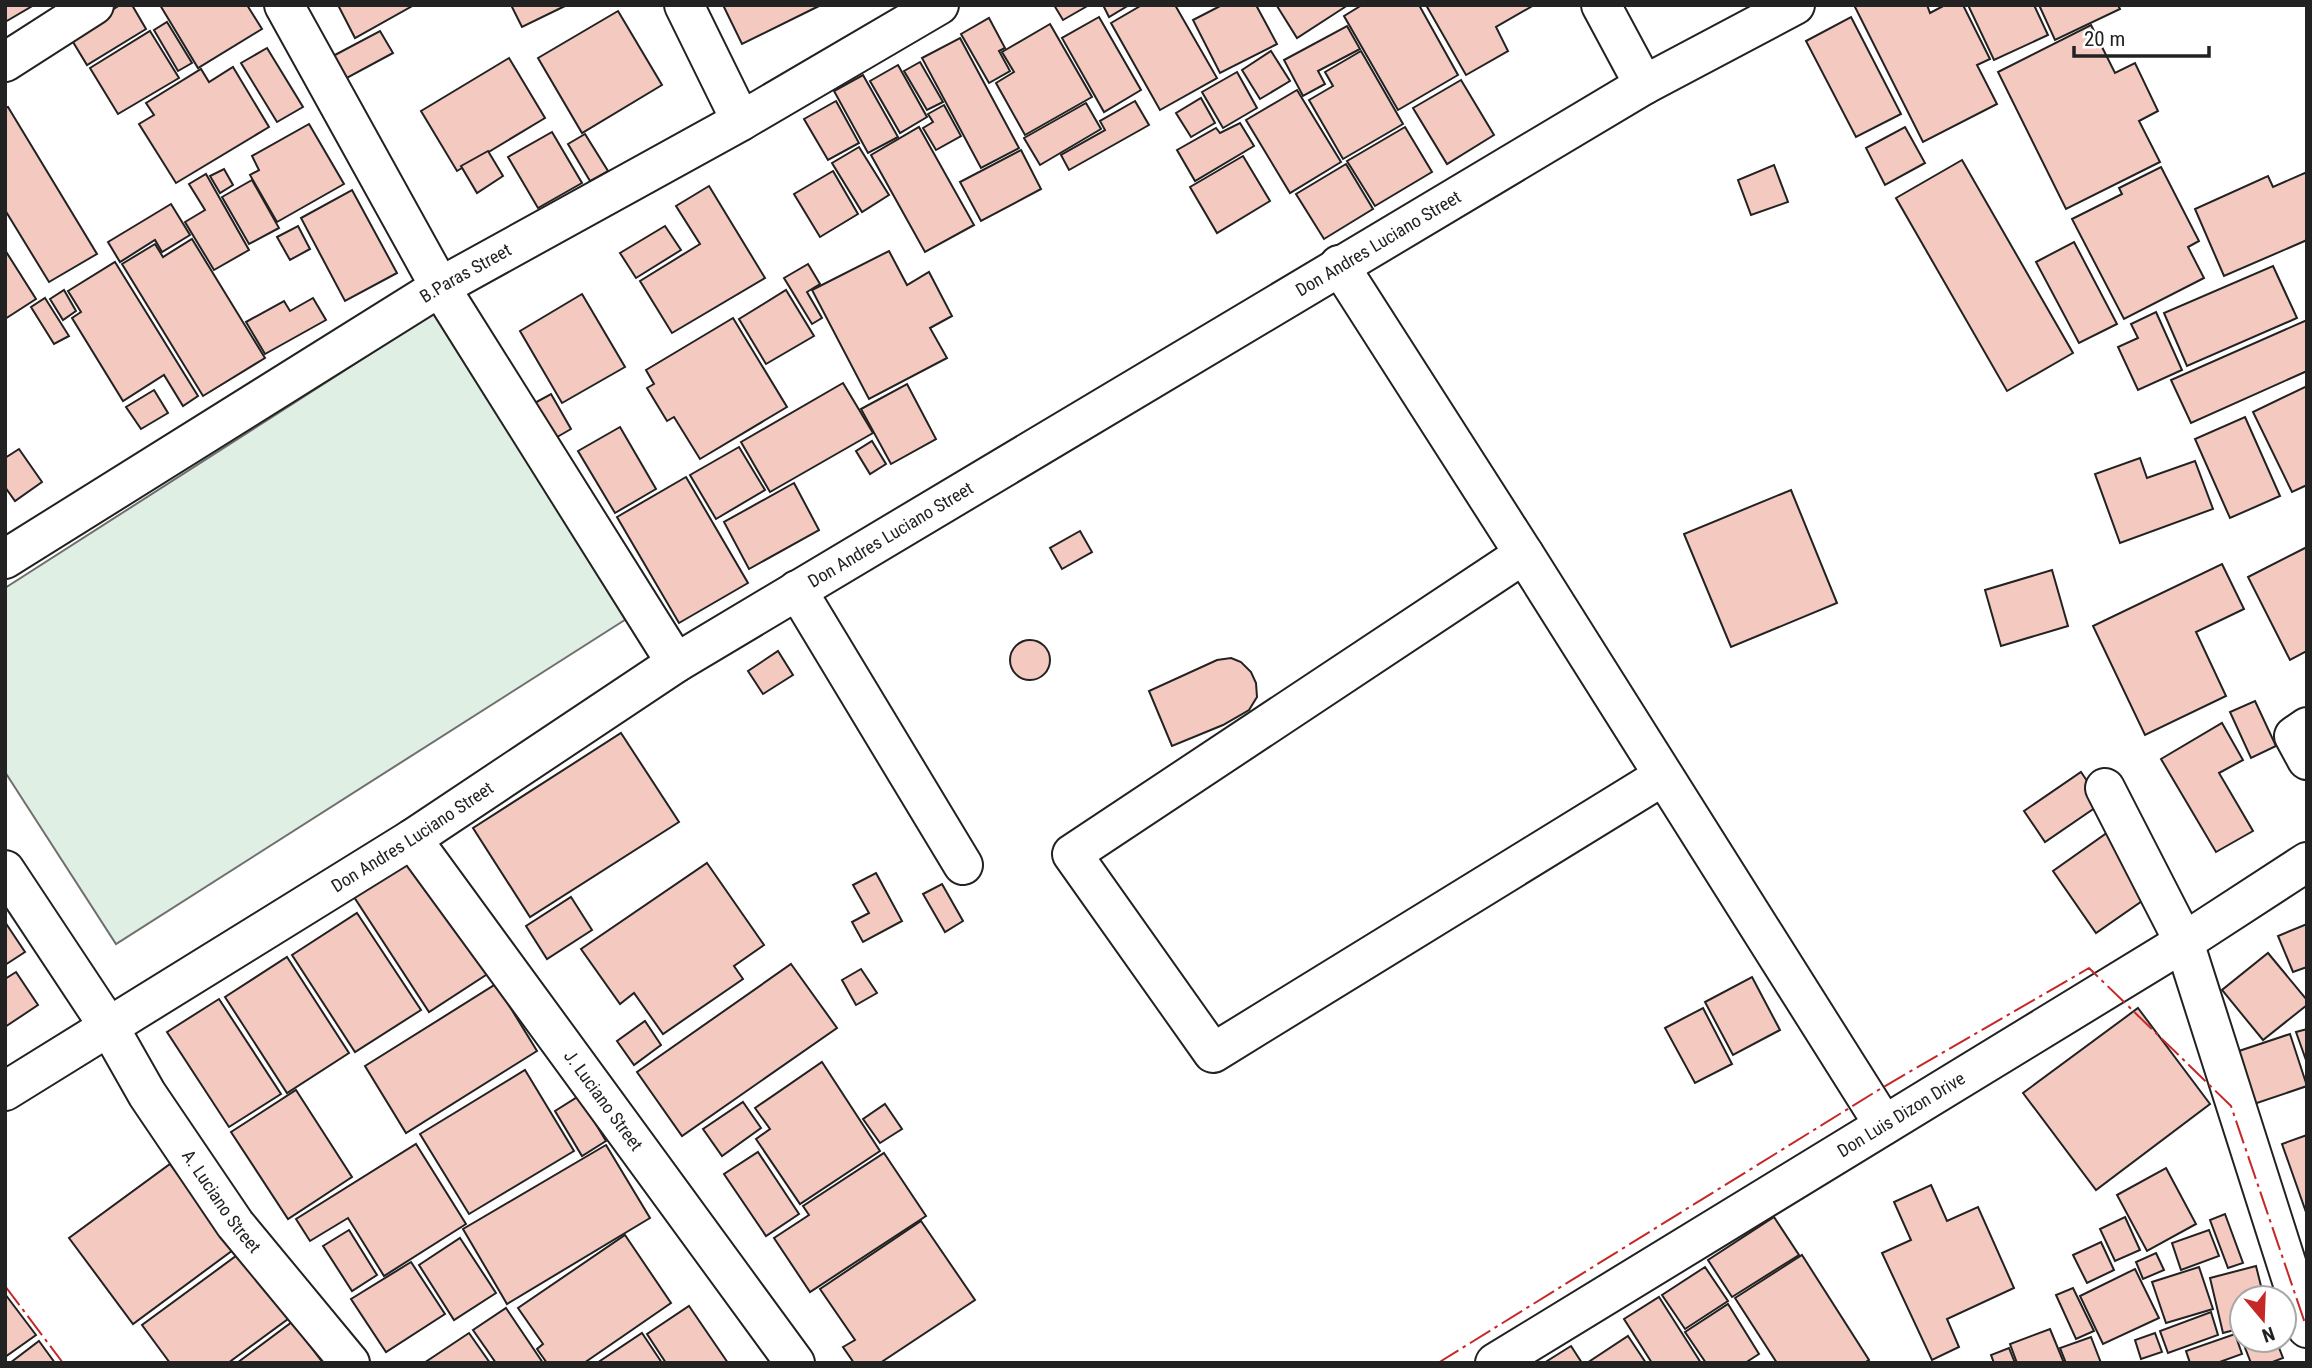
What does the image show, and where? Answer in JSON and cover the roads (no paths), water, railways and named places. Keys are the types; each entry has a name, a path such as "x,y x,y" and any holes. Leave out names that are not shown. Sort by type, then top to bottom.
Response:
{"street":[{"path":"5,62 94,5"},
{"path":"285,5 440,287 676,663"},
{"path":"684,5 741,121"},
{"name":"B.Paras Street","path":"5,559 440,287 741,121 939,5"},
{"path":"1601,5 1644,85"},
{"name":"Don Andres Luciano Street","path":"5,1091 412,839 676,663 1644,85 1795,5"},
{"path":"1339,265 1884,1125"},
{"path":"1524,554 1072,854 1213,1054 1663,776"},
{"path":"797,590 963,865"},
{"path":"2307,727 2294,736 2307,760"},
{"path":"2105,788 2184,942 2307,1328"},
{"name":"J. Luciano Street","path":"412,839 795,1363"},
{"name":"Don Luis Dizon Drive","path":"1494,1363 2184,942 2307,862"},
{"name":"A. Luciano Street","path":"5,870 109,1027 147,1094 235,1224 350,1363"}]}
